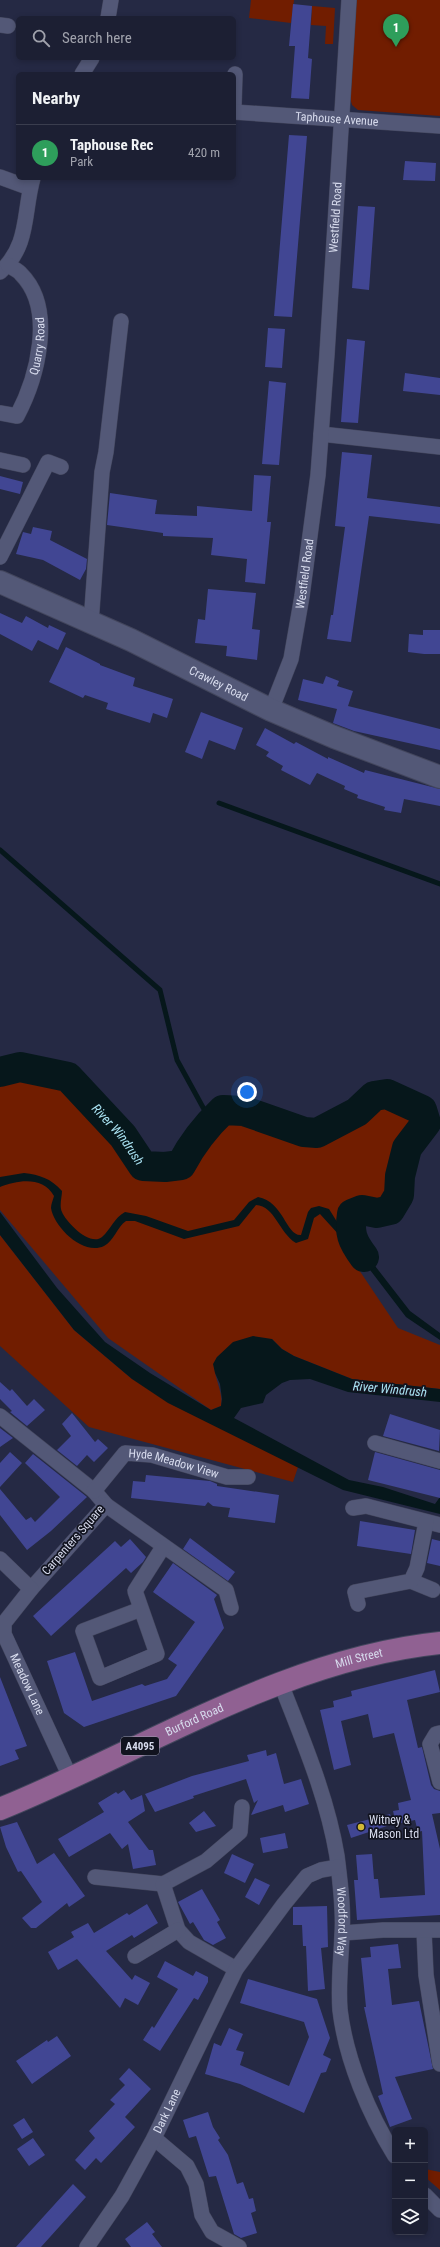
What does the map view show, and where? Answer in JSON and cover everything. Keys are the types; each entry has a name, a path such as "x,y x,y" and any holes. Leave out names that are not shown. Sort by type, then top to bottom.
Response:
{"main road":[{"name":"Mill Street","path":"281,1684 321,1669 391,1650 440,1643"},
{"name":"Burford Road","path":"0,1809 71,1779 179,1727 281,1684"}],"street":[{"path":"108,16 111,0"},
{"name":"Westfield Road","path":"271,710 291,659 306,566 318,475 349,0"},
{"path":"83,72 91,60"},
{"name":"Taphouse Avenue","path":"236,112 440,126"},
{"name":"Quarry Road","path":"0,176 16,180"},
{"name":"Quarry Road","path":"0,413 17,416 24,403 36,372 40,326 38,303 21,274 4,269 20,246 25,230 31,183 18,180"},
{"path":"91,623 102,472 106,452 121,321"},
{"path":"321,434 440,447"},
{"path":"0,460 42,463 0,557"},
{"name":"Crawley Road","path":"0,582 167,657 271,710 334,737 440,777"},
{"name":"Carpenters Square","path":"0,1416 94,1492 106,1505 31,1589"},
{"path":"375,1443 440,1461"},
{"name":"Hyde Meadow View","path":"94,1492 125,1453 152,1455 227,1477 248,1477"},
{"path":"106,1505 163,1547 226,1590 231,1608"},
{"path":"353,1508 366,1506 433,1524 411,1581"},
{"path":"141,1609 83,1631 100,1678 157,1654 135,1591 163,1547"},
{"path":"0,1559 31,1589"},
{"path":"358,1604 355,1592 411,1581 433,1590"},
{"name":"Meadow Lane","path":"31,1589 4,1623 6,1653 71,1779"},
{"name":"Woodford Way","path":"281,1684 309,1753 323,1794 331,1825 338,1867 342,1933 339,1969 340,2010 348,2045 369,2105 392,2150"},
{"path":"440,1733 436,1734 430,1744 440,1782"},
{"path":"96,1877 163,1884 206,1861 240,1832 242,1807"},
{"name":"Dark Lane","path":"87,2247 122,2196 154,2138 236,1969 284,1904 307,1876 321,1870 338,1867"},
{"path":"163,1884 178,1930 189,1942 236,1969"},
{"path":"135,1956 178,1930"},
{"path":"342,1933 383,1930 440,1930"},
{"path":"424,1931 426,1975 440,2064"},
{"path":"154,2138 187,2166 196,2184 202,2215 212,2232 240,2247"},
{"path":"428,2198 440,2210"}],"shaded area":[{"path":"251,0 294,0 291,23 249,18"},
{"path":"355,0 440,0 440,116 358,110 352,105 349,94"},
{"path":"312,6 335,8 333,44 325,44 326,26 311,25"},
{"path":"20,1076 64,1084 139,1173 188,1172 227,1118 244,1119 299,1140 316,1143 365,1120 386,1102 414,1115 416,1122 399,1149 391,1193 384,1204 359,1204 347,1209 345,1222 347,1252 398,1328 440,1345 440,1389 352,1379 294,1356 282,1349 272,1339 217,1357 215,1369 221,1393 221,1406 211,1410 108,1338 0,1210 0,1081"},
{"path":"0,1235 74,1330 132,1379 298,1467 293,1482 89,1427 0,1346"},
{"path":"428,2170 440,2172 440,2190 428,2180"}],"water":[{"path":"24,1173 44,1178 58,1187 62,1191 61,1207 64,1216 73,1227 91,1239 102,1237 118,1217 125,1212 146,1216 188,1231 234,1220 249,1202 258,1197 267,1200 274,1205 292,1230 296,1234 301,1235 308,1212 311,1208 319,1206 329,1209 344,1233 348,1232 347,1221 353,1220 358,1244 410,1311 440,1333 440,1340 406,1317 351,1245 340,1236 320,1214 314,1218 308,1239 296,1243 290,1239 268,1210 256,1205 239,1226 184,1239 135,1221 126,1221 104,1246 96,1248 87,1247 71,1238 58,1223 51,1208 54,1196 43,1185 30,1181 22,1181 0,1187 0,1177"},
{"path":"0,1212 57,1288 105,1342 150,1373 211,1410 221,1406 222,1399 220,1384 213,1364 217,1357 233,1342 253,1336 272,1339 282,1349 294,1356 352,1379 440,1389 440,1402 348,1392 310,1379 290,1380 282,1383 266,1395 263,1403 241,1408 234,1418 349,1480 383,1487 435,1504 440,1497 440,1514 343,1490 168,1403 132,1379 74,1330 0,1235"}],"building":[{"path":"293,4 312,6 308,58 312,59 309,99 291,98 295,46 289,46"},
{"path":"289,135 307,136 292,317 274,316"},
{"path":"405,161 436,163 435,181 403,180"},
{"path":"358,206 375,207 369,290 352,288"},
{"path":"268,328 285,329 282,368 265,367"},
{"path":"347,339 365,341 358,423 341,422"},
{"path":"405,373 440,378 440,395 403,391"},
{"path":"269,381 286,383 279,465 262,464"},
{"path":"342,452 372,455 367,498 440,507 440,524 369,516 351,642 327,639 331,615 333,615 345,527 335,526"},
{"path":"254,475 271,476 267,522 271,522 265,584 245,582 247,559 211,555 213,538 163,536 163,533 107,525 110,493 157,500 155,514 197,516 197,506 252,511"},
{"path":"0,476 23,482 20,494 0,489"},
{"path":"33,527 52,531 50,540 87,559 86,569 80,580 43,560 16,554 23,532 31,534"},
{"path":"208,589 256,593 252,629 260,630 257,660 226,656 227,646 195,643 198,619 205,620"},
{"path":"0,613 22,623 26,616 48,628 49,625 66,633 58,650 38,640 32,651 0,634"},
{"path":"423,630 440,630 440,654 408,652 409,634 423,635"},
{"path":"66,647 100,665 135,678 133,686 173,699 167,718 153,713 150,723 106,709 108,703 85,695 83,698 49,682"},
{"path":"326,676 339,681 337,686 353,691 348,706 440,729 440,750 354,731 333,723 337,709 298,700 303,679 323,684"},
{"path":"201,712 243,728 235,750 209,740 202,759 185,752"},
{"path":"265,728 294,744 296,742 328,759 328,757 364,773 365,770 440,789 440,806 404,799 401,813 384,810 385,807 357,798 358,795 344,789 345,786 317,773 310,785 281,770 283,766 266,756 269,752 256,745"},
{"path":"0,1382 10,1391 12,1389 27,1406 34,1399 45,1410 27,1426 10,1412 12,1411 0,1399"},
{"path":"72,1413 95,1442 98,1439 108,1448 94,1462 87,1455 77,1466 57,1450 71,1436 62,1424"},
{"path":"390,1414 440,1430 439,1451 383,1436"},
{"path":"0,1428 13,1438 0,1447"},
{"path":"10,1452 22,1463 0,1487 0,1463"},
{"path":"375,1452 440,1470 440,1498 368,1480"},
{"path":"33,1454 87,1497 51,1531 27,1550 0,1515 0,1489 26,1520 31,1517 35,1522 60,1497 25,1463"},
{"path":"146,1475 210,1481 217,1484 217,1486 279,1495 275,1523 228,1517 230,1508 213,1506 208,1502 205,1506 131,1498 133,1481 145,1482"},
{"path":"360,1521 415,1530 411,1554 357,1546"},
{"path":"190,1538 235,1572 228,1581 183,1549"},
{"path":"130,1539 146,1557 143,1562 131,1573 126,1568 51,1636 33,1616 115,1541 121,1547"},
{"path":"432,1539 440,1541 440,1566 427,1563"},
{"path":"173,1563 217,1595 214,1599 224,1628 176,1696 84,1727 64,1713 47,1661 75,1652 92,1701 142,1684 145,1686 167,1679 177,1665 168,1659 195,1622 153,1592"},
{"path":"435,1670 440,1692 407,1700 418,1748 422,1747 431,1785 434,1789 440,1791 440,1813 432,1814 440,1849 440,1915 357,1920 354,1880 358,1880 356,1855 372,1854 374,1879 378,1879 380,1898 425,1895 422,1831 418,1832 415,1820 396,1824 393,1811 399,1810 398,1803 411,1800 394,1733 373,1738 368,1714 341,1721 351,1765 334,1770 320,1710 334,1707 333,1701 352,1696 351,1691"},
{"path":"0,1677 27,1746 15,1750 19,1759 0,1766"},
{"path":"266,1750 267,1756 276,1753 284,1784 301,1779 309,1804 285,1812 283,1805 251,1815 258,1800 254,1803 246,1779 193,1796 194,1798 155,1812 145,1794 192,1776 249,1761 247,1755"},
{"path":"124,1790 131,1800 142,1795 145,1811 128,1822 149,1850 153,1850 156,1865 133,1869 128,1844 122,1849 110,1833 69,1857 58,1839 104,1812 98,1803 116,1792 118,1794"},
{"path":"204,1811 216,1826 196,1832 189,1823"},
{"name":"Witney & Mason Ltd","path":"390,1814 393,1824 351,1838 347,1825"},
{"path":"17,1822 37,1864 54,1853 85,1896 69,1907 67,1903 36,1928 31,1928 22,1918 42,1902 21,1871 18,1872 6,1847 0,1827"},
{"path":"285,1833 288,1848 263,1853 260,1838"},
{"path":"232,1854 254,1864 245,1883 224,1873"},
{"path":"255,1878 270,1885 259,1905 245,1897"},
{"path":"202,1889 220,1920 217,1922 226,1938 213,1945 204,1940 193,1922 190,1924 178,1902"},
{"path":"147,1904 158,1923 134,1938 132,1935 106,1951 132,1980 135,1975 150,1983 138,2005 125,1998 120,2008 77,1959 58,1970 48,1952 74,1937 71,1932 88,1923 94,1933 127,1913 129,1915"},
{"path":"327,1906 328,1947 321,1948 325,1989 308,1991 306,1946 303,1946 302,1925 293,1925 293,1907"},
{"path":"398,1944 401,1968 388,1969 392,2005 419,2001 433,2069 395,2077 412,2119 390,2127 378,2096 383,2094 364,2007 366,2007 361,1958 371,1957 370,1947"},
{"path":"165,1961 193,1976 196,1971 208,1977 208,1982 198,2000 194,1998 160,2051 143,2040 152,2026 154,2028 178,1989 157,1977"},
{"path":"248,1979 317,1999 330,2038 323,2055 331,2059 326,2072 321,2073 304,2113 240,2084 205,2074 214,2043 221,2046 229,2028 243,2034 236,2050 244,2052 240,2065 289,2086 309,2037 304,2022 240,2003"},
{"path":"57,2036 71,2056 32,2084 16,2061 47,2040 48,2042"},
{"path":"129,2068 151,2089 125,2117 135,2127 101,2163 96,2158 85,2170 75,2160 95,2138 89,2131 115,2104 110,2100 125,2085 119,2079"},
{"path":"208,2112 213,2127 220,2138 218,2140 228,2155 237,2184 243,2182 249,2199 253,2198 256,2211 251,2213 257,2233 241,2238 234,2234 216,2176 209,2177 196,2136 189,2138 183,2120"},
{"path":"24,2118 33,2132 22,2139 13,2125"},
{"path":"33,2138 45,2155 29,2166 17,2149"},
{"path":"73,2184 86,2197 41,2247 16,2247"},
{"path":"147,2222 155,2232 152,2234 162,2247 131,2247 125,2239"}],"waterway":[{"path":"219,803 440,884"},
{"path":"0,850 160,990 177,1060 211,1122"},
{"name":"River Windrush","path":"0,1072 20,1067 68,1077 123,1136 143,1166 165,1167 181,1165 200,1136 223,1110 244,1111 304,1132 317,1133 357,1112 374,1096 387,1094 422,1110 426,1123 407,1148 400,1176 399,1195 390,1210 377,1213 362,1210 352,1214 352,1237 364,1257"}],"place":[{"name":"Taphouse Rec","path":"396,47"},
{"name":"Witney & Mason Ltd","path":"361,1827"}]}
